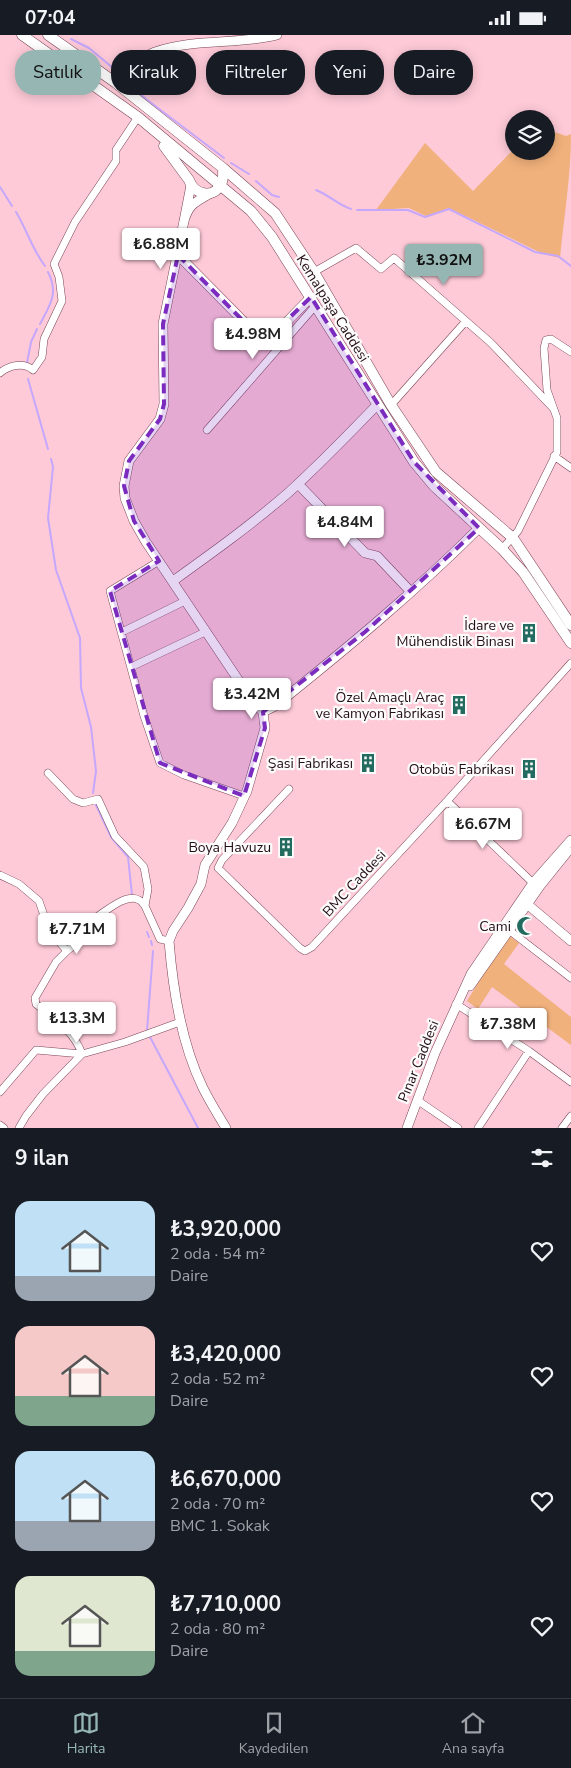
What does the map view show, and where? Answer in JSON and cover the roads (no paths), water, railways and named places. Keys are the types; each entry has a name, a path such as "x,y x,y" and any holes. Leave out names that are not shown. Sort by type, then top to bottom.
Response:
{"main road":[{"name":"Kemalpaşa Caddesi","path":"22,35 138,117 251,211 272,237 314,301 377,405 414,461 434,486 502,549 528,579 571,643"},
{"name":"Kemalpaşa Caddesi","path":"48,35 111,79"},
{"name":"Kemalpaşa Caddesi","path":"131,95 219,165 275,213 314,272 392,405 436,472 513,538 571,625"},
{"path":"153,131 190,183 200,193 212,193 221,186 223,181 219,165 204,160 194,165 189,174 190,183"}],"street":[{"path":"166,50 194,43 258,39 278,35"},
{"path":"0,373 4,369 21,366 28,366 34,371 42,357 44,339 62,301 59,277 54,264 75,222 116,161 116,150 138,117"},
{"path":"190,183 178,255 163,325 164,404 160,419 129,461 124,486 126,499 134,521 205,632 251,699 263,711 265,728 244,796 232,823 205,865 200,884 188,908 172,931 169,941 180,1022 202,1087 226,1128"},
{"path":"184,221 187,210 192,204 212,193"},
{"path":"314,272 356,248 381,269 394,258 490,343 553,408"},
{"path":"178,255 264,342 314,301"},
{"path":"206,430 314,301"},
{"path":"392,405 466,321"},
{"path":"502,549 518,531 557,451 557,418 547,390 544,348 546,340 552,339 571,352"},
{"path":"172,581 217,549 298,484 377,405"},
{"path":"554,456 571,468"},
{"path":"298,484 366,553 377,556 411,592"},
{"path":"263,711 275,706 411,592 439,568 479,528"},
{"path":"159,561 110,591 144,716 160,763 184,775 244,796"},
{"path":"122,632 185,601"},
{"path":"131,667 205,632"},
{"name":"BMC Caddesi","path":"289,789 222,860 218,868 305,951 312,947 447,801 571,663"},
{"path":"48,773 74,799 83,803 98,799 115,836 144,867 148,889 145,906"},
{"path":"447,801 533,883"},
{"name":"Pınar Caddesi","path":"407,1128 456,1004 471,973 533,883 571,839"},
{"name":"Pınar Caddesi","path":"456,1004 527,904 571,848"},
{"path":"0,875 19,884 39,901 49,929 67,951"},
{"path":"82,1054 78,1043 64,1026 36,1004 35,998 39,989 56,962 91,930 94,926 95,918 118,903 128,899 139,900 145,906 160,939 169,941"},
{"path":"527,904 571,941"},
{"path":"509,930 571,978"},
{"path":"456,1004 529,1051 571,1082"},
{"path":"0,1091 36,1050 82,1054 125,1042 180,1022"},
{"path":"478,1128 529,1051"},
{"path":"19,1128 44,1094 82,1054"},
{"path":"417,1100 458,1128"},
{"path":"562,1128 571,1116"},
{"path":"0,1125 4,1128"}],"waterway":[{"path":"71,39 89,48 111,66"},
{"path":"141,95 224,158"},
{"path":"231,163 249,174"},
{"path":"256,181 272,195 279,197"},
{"path":"0,187 12,206"},
{"path":"316,190 351,209"},
{"path":"357,210 408,210 425,217 449,209 535,252 558,256 571,266"},
{"path":"16,212 45,266"},
{"path":"40,324 50,305 53,293 53,286 48,272"},
{"path":"27,363 31,342 37,329"},
{"path":"28,379 48,449"},
{"path":"51,459 53,467 48,518 56,570 80,638 81,688 91,727 96,771 93,793"},
{"path":"95,803 111,837 128,857 132,895"},
{"path":"147,932 149,937"},
{"path":"151,941 152,945"},
{"path":"147,1031 153,951"},
{"path":"150,1037 198,1128"}],"place":[{"name":"İdare ve Mühendislik Binası","path":"529,633"},
{"name":"Özel Amaçlı Araç ve Kamyon Fabrikası","path":"459,705"},
{"name":"Şasi Fabrikası","path":"368,763"},
{"name":"Otobüs Fabrikası","path":"529,769"},
{"name":"Boya Havuzu","path":"286,847"},
{"name":"Cami","path":"526,926"}]}
